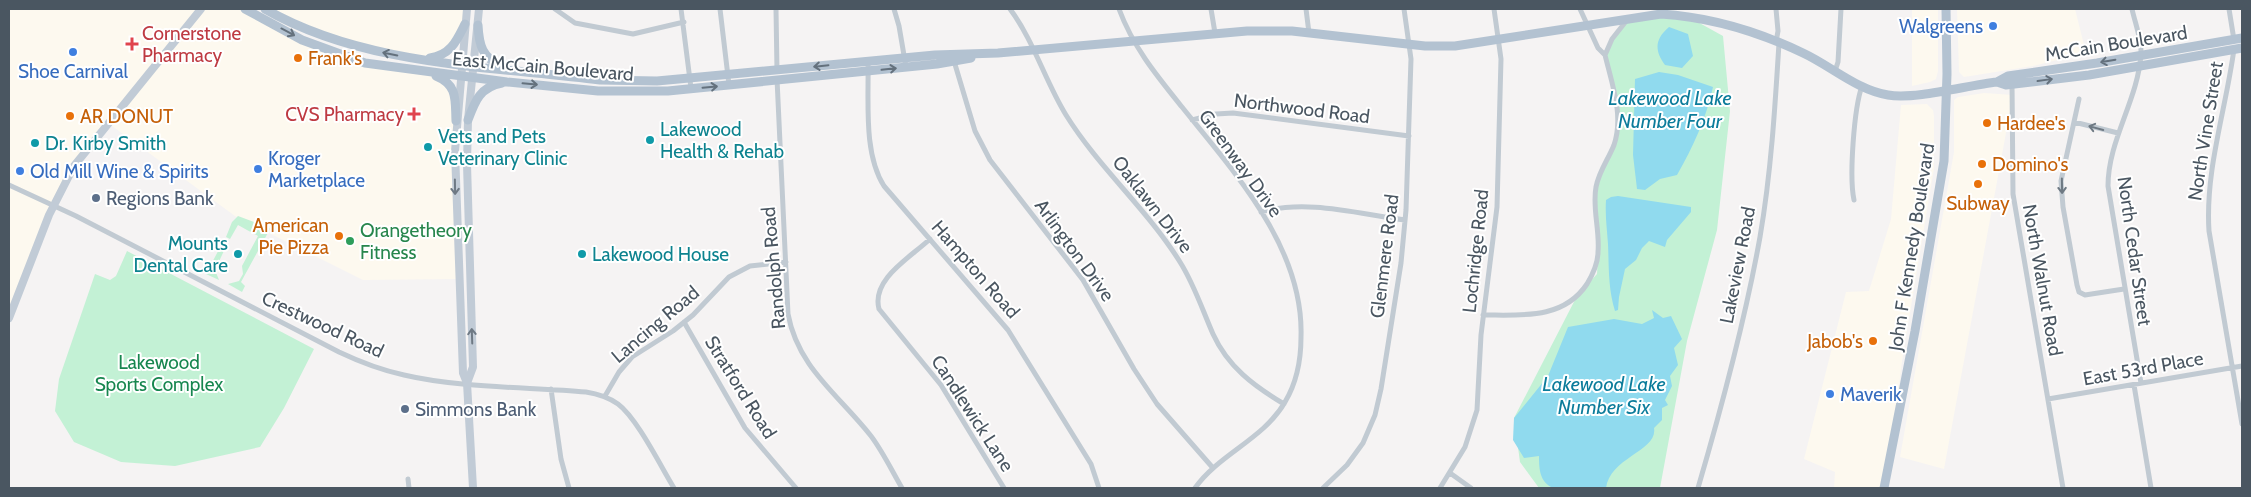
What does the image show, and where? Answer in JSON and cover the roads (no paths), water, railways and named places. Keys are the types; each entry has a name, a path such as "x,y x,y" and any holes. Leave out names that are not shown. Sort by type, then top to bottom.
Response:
{"main road":[{"name":"East McCain Boulevard","path":"245,9 302,40 365,63 507,82 616,92 729,85 868,71 905,63 998,53 1215,33 1268,30 1410,45 1456,46 1630,18 1660,11 1685,12 1778,42 1803,53 1875,92 1898,96 1946,90"},
{"name":"East McCain Boulevard","path":"265,9 344,43 393,55 607,80 657,81 868,61 905,63 954,61 998,53"},
{"name":"John F Kennedy Boulevard","path":"1884,488 1915,331 1942,170 1946,90 1946,9"},
{"path":"420,59 436,57 456,44 465,24"},
{"path":"478,25 479,43 484,54 491,61 513,70"},
{"name":"McCain Boulevard","path":"2012,80 2238,39"},
{"name":"McCain Boulevard","path":"1946,90 2012,80 2139,66 2238,49"},
{"path":"422,70 446,80 451,85 454,95 456,121"},
{"path":"468,120 476,98 481,92 497,84 507,82"}],"street":[{"path":"9,318 53,206 80,158 201,9"},
{"path":"467,9 456,121 456,220 463,373 467,383 473,488"},
{"path":"467,383 473,367 467,164 468,120 479,9"},
{"path":"555,9 576,23 633,34 684,22"},
{"path":"681,9 692,88"},
{"path":"720,9 729,85"},
{"name":"Randolph Road","path":"776,9 777,80 788,314 798,348 818,376 871,436 902,488"},
{"path":"894,9 899,26 905,63"},
{"name":"Oaklawn Drive","path":"1010,9 1022,27 1056,98 1077,131 1180,261 1196,292 1213,334 1226,356 1254,385 1284,404"},
{"name":"Greenway Drive","path":"1120,9 1133,40 1143,57 1231,169 1261,212 1289,266 1298,293 1301,310 1301,340 1296,379 1284,404 1263,427 1213,468 1195,488"},
{"path":"1210,9 1215,33"},
{"path":"1306,9 1309,33"},
{"name":"Glenmere Road","path":"1322,488 1352,458 1363,443 1376,415 1401,263 1405,220 1411,59 1404,9"},
{"name":"Lochridge Road","path":"1440,488 1470,435 1477,410 1483,315 1497,207 1501,78 1499,40 1494,9"},
{"path":"1483,315 1536,314 1554,311 1577,296 1593,273 1598,252 1596,188 1601,170 1614,144 1618,128 1617,109 1605,55 1598,48 1580,9"},
{"name":"Lakeview Road","path":"1698,488 1716,428 1760,235 1768,172 1778,42 1776,9"},
{"path":"1835,71 1838,62 1840,9"},
{"name":"North Cedar Street","path":"2132,9 2141,56 2111,157 2108,186 2140,384"},
{"name":"North Vine Street","path":"2229,9 2238,39 2238,49 2210,186 2208,214 2209,231 2242,424"},
{"path":"1605,55 1612,39 1630,18"},
{"name":"Hampton Road","path":"868,61 870,142 875,168 884,186 996,314 1012,335 1091,464 1099,488"},
{"name":"Arlington Drive","path":"954,61 975,131 990,160 1083,280 1152,398 1213,468"},
{"name":"North Walnut Road","path":"2012,80 2013,194 2063,488"},
{"path":"1854,200 1851,183 1858,102 1862,86"},
{"path":"2079,99 2063,170 2061,188 2077,285 2079,292 2085,295 2124,289"},
{"name":"Northwood Road","path":"1192,120 1216,114 1233,113 1409,136"},
{"path":"2074,122 2118,133"},
{"name":"Crestwood Road","path":"9,185 359,362 415,378 586,392 605,396 619,404 630,416 674,488"},
{"path":"1261,212 1297,206 1405,220"},
{"name":"Candlewick Lane","path":"930,239 882,283 878,297 879,309 941,385 1004,488"},
{"name":"Lancing Road","path":"605,396 619,372 632,357 684,322 735,273 757,264 786,262"},
{"name":"Stratford Road","path":"684,322 745,428 796,488"},
{"name":"East 53rd Place","path":"2048,399 2242,366"},
{"path":"2134,384 2151,488"},
{"path":"551,389 561,459 569,488"},
{"path":"1450,473 1470,488"},
{"path":"408,479 409,488"}],"water":[{"path":"1669,27 1688,34 1693,56 1682,68 1665,65 1659,54 1659,40 1664,31"},
{"name":"Lakewood Lake Number Four","path":"1659,72 1678,75 1713,87 1707,110 1698,132 1677,175 1660,179 1645,190 1637,189 1633,155 1635,79"},
{"path":"1618,196 1691,207 1691,212 1667,240 1665,247 1649,241 1642,248 1636,260 1625,269 1618,310 1615,311 1610,286 1606,200"},
{"name":"Lakewood Lake Number Six","path":"1652,310 1663,318 1671,316 1682,339 1674,348 1678,365 1670,376 1672,386 1665,400 1668,405 1662,408 1662,420 1654,428 1653,436 1649,443 1624,461 1609,477 1606,488 1553,488 1545,482 1541,475 1539,456 1524,458 1513,440 1514,418 1548,376 1568,327 1614,319 1642,324 1654,318"}],"place":[{"name":"Walgreens","path":"1993,26"},
{"name":"Cornerstone Pharmacy","path":"132,44"},
{"name":"Shoe Carnival","path":"73,52"},
{"name":"Frank's","path":"298,58"},
{"name":"CVS Pharmacy","path":"414,114"},
{"name":"AR DONUT","path":"70,116"},
{"name":"Hardee's","path":"1987,123"},
{"name":"Lakewood Health & Rehab","path":"650,140"},
{"name":"Dr. Kirby Smith","path":"35,143"},
{"name":"Vets and Pets Veterinary Clinic","path":"428,147"},
{"name":"Domino's","path":"1982,164"},
{"name":"Kroger Marketplace","path":"258,169"},
{"name":"Old Mill Wine & Spirits","path":"20,171"},
{"name":"Subway","path":"1978,184"},
{"name":"Regions Bank","path":"96,198"},
{"name":"American Pie Pizza","path":"339,236"},
{"name":"Orangetheory Fitness","path":"350,241"},
{"name":"Mounts Dental Care","path":"238,254"},
{"name":"Lakewood House","path":"582,254"},
{"name":"Jabob's","path":"1873,341"},
{"name":"Maverik","path":"1830,394"},
{"name":"Simmons Bank","path":"405,409"}],"park label":[{"name":"Lakewood Sports Complex","path":"159,373"}]}
